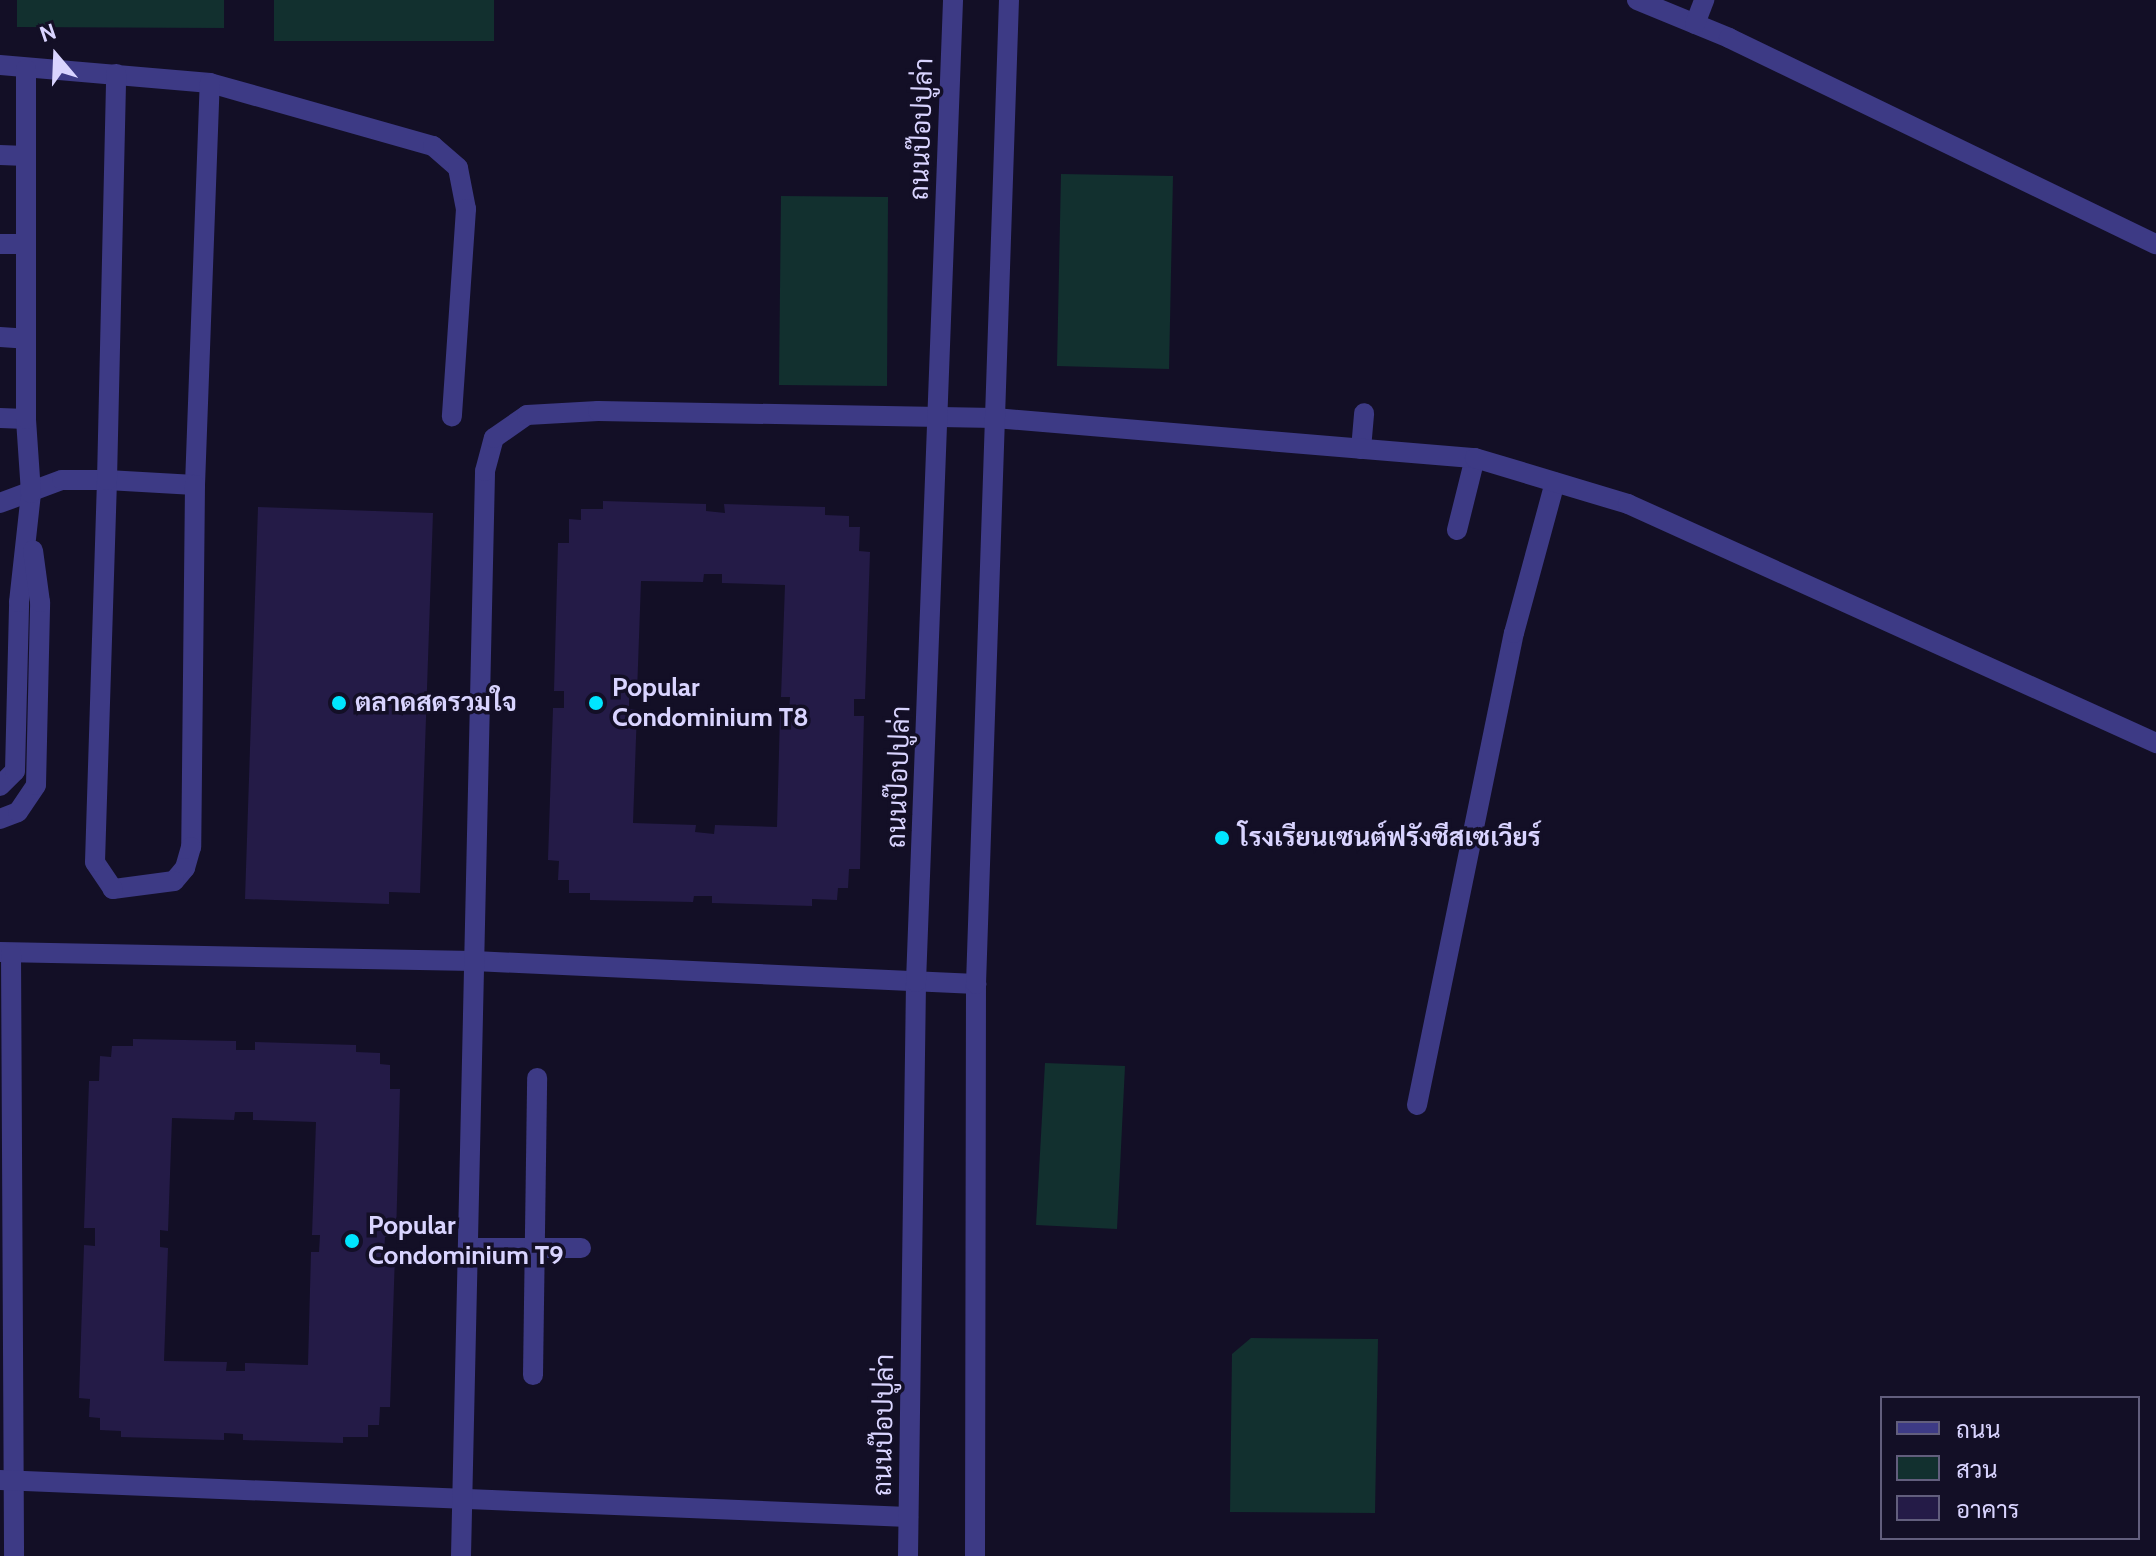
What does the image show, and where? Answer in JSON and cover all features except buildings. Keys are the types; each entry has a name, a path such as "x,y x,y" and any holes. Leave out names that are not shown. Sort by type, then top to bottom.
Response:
{"street":[{"name":"ถนนป๊อปปูล่า","path":"908,1556 916,982 953,0"},
{"path":"975,1556 976,984 1009,0"},
{"path":"1637,0 1695,24 2156,244"},
{"path":"1695,24 1704,0"},
{"path":"0,65 210,83 433,146 458,168 466,209 452,417"},
{"path":"0,819 18,812 36,785 40,602 30,526 26,419 26,69"},
{"path":"116,74 95,862 113,889 155,888 174,881 185,868 191,847 195,485 210,83"},
{"path":"0,155 26,156"},
{"path":"0,244 26,244"},
{"path":"0,337 26,339"},
{"path":"461,1556 485,471 494,438 527,415 598,411 995,418 1475,458 1628,504 2156,743"},
{"path":"1361,449 1364,413"},
{"path":"0,418 26,419"},
{"path":"1457,530 1475,458"},
{"path":"0,503 62,480 195,485"},
{"path":"1417,1105 1514,633 1555,482"},
{"path":"0,786 15,771 8,656 9,601 30,526"},
{"path":"14,1556 7,1480 6,952 474,961 976,984"},
{"path":"533,1375 537,1078"},
{"path":"468,1248 581,1248"},
{"path":"7,1480 461,1502 908,1517"}],"green space":[{"path":"17,0 224,0 224,28 17,27"},
{"path":"274,0 494,0 494,41 274,41"},
{"path":"1061,174 1173,176 1169,369 1057,366"},
{"path":"781,196 888,197 887,386 779,385"},
{"path":"1045,1063 1125,1066 1117,1229 1036,1225"},
{"path":"1251,1338 1378,1339 1375,1513 1230,1512 1232,1354"}],"place":[{"name":"ตลาดสดรวมใจ","path":"339,703"},
{"name":"Popular Condominium T8","path":"596,703"},
{"name":"โรงเรียนเซนต์ฟรังซีสเซเวียร์","path":"1222,838"},
{"name":"Popular Condominium T9","path":"352,1241"}]}
